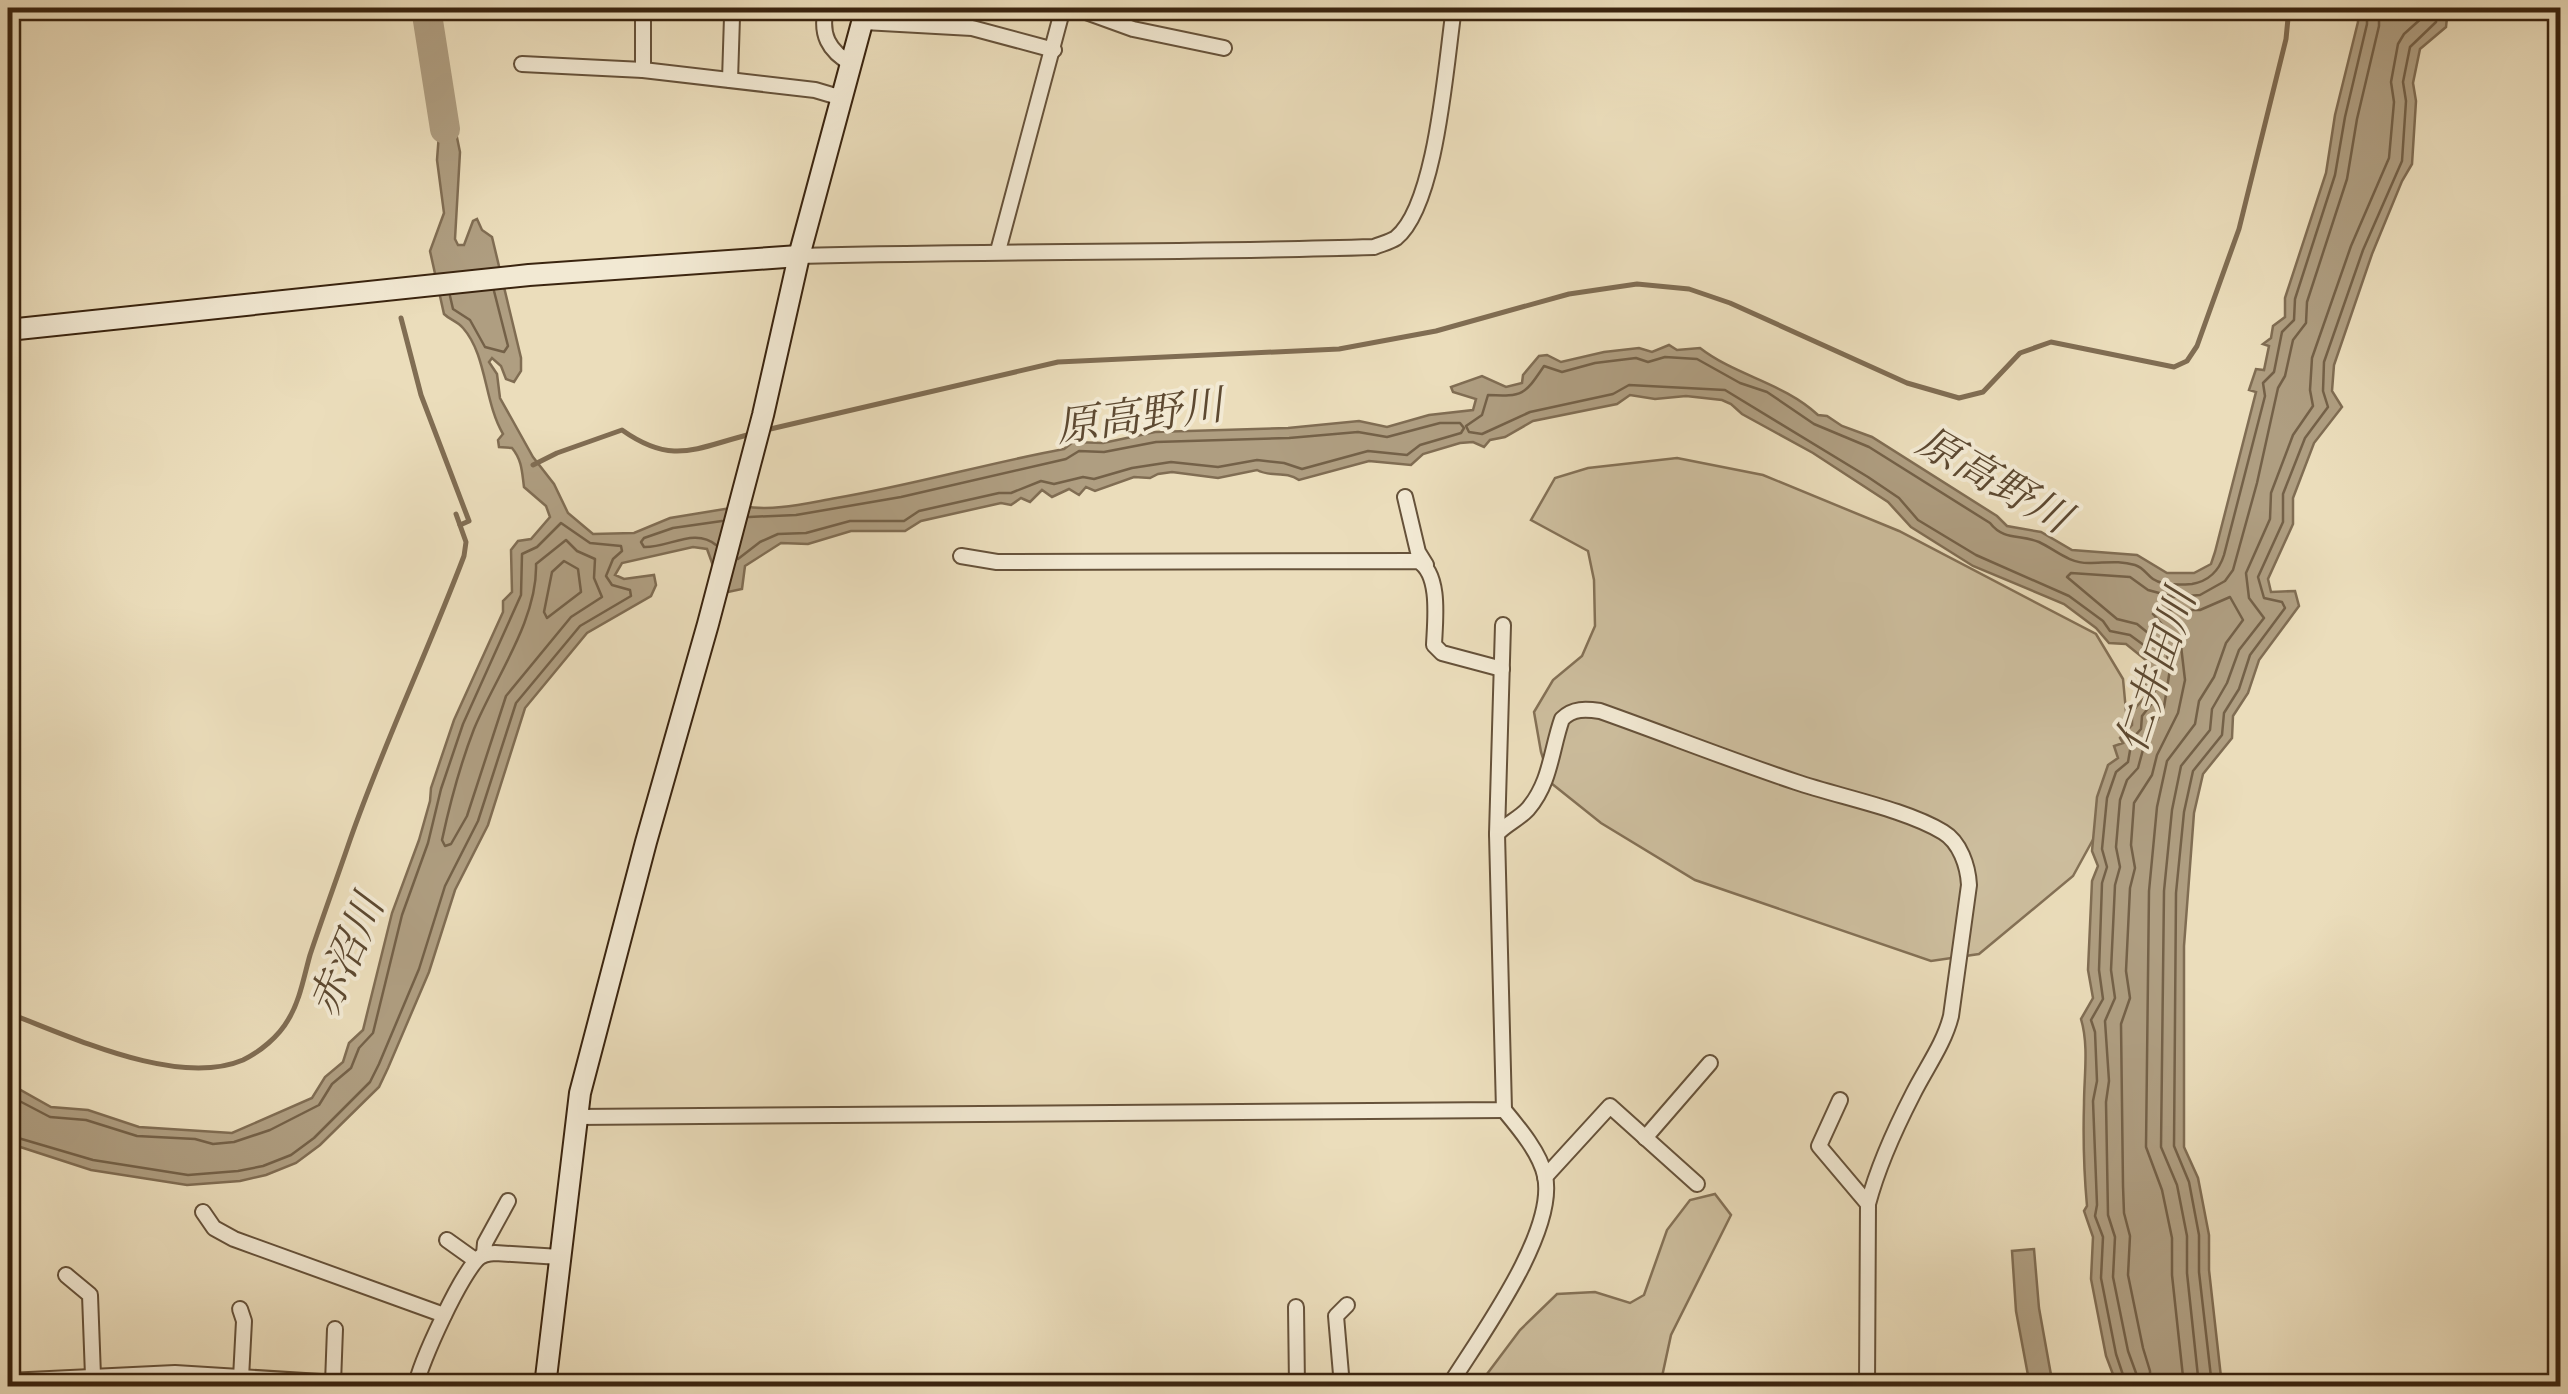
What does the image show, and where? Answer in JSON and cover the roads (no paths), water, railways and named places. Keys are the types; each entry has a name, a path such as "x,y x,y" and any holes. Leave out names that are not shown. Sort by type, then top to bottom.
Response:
{"street":[{"path":"643,8 643,70"},
{"path":"826,8 822,32 840,57 852,64"},
{"path":"998,251 1063,8"},
{"path":"1075,8 1132,29 1224,48"},
{"path":"8,330 529,275 799,256 1374,247 1394,240 1409,223 1429,176 1454,8"},
{"path":"544,1386 576,1117 865,14 972,28 1054,50"},
{"path":"730,80 732,17"},
{"path":"522,64 643,70 815,90 842,98"},
{"path":"1405,497 1418,552 1432,578 1434,645 1442,653 1502,670"},
{"path":"961,556 996,562 1418,561 1427,566"},
{"path":"1449,1386 1529,1254 1545,1199 1545,1176 1523,1133 1504,1110 1497,834 1503,625"},
{"path":"1497,834 1520,818 1539,793 1550,770 1562,719 1573,711 1588,709 1944,832 1954,842 1968,868 1970,885 1951,1016 1877,1172 1868,1204 1867,1386"},
{"path":"1645,1138 1710,1063"},
{"path":"1840,1100 1819,1146 1868,1204"},
{"path":"1545,1176 1610,1106 1696,1184"},
{"path":"576,1117 1504,1110"},
{"path":"416,1386 444,1316 508,1201"},
{"path":"202,1212 214,1228 234,1239 444,1316"},
{"path":"447,1240 480,1257 560,1257"},
{"path":"66,1275 90,1295 87,1380"},
{"path":"1342,1386 1336,1316 1348,1305"},
{"path":"1296,1307 1296,1386"},
{"path":"240,1309 244,1321 241,1378"},
{"path":"333,1383 335,1328"},
{"path":"8,1382 176,1373 385,1386"},
{"path":"1550,1386 1978,1385"}],"water":[{"name":"仁井田川","path":"2357,8 2448,8 2446,27 2420,49 2413,83 2416,101 2412,164 2372,254 2334,365 2332,391 2342,407 2314,443 2293,498 2293,524 2268,579 2271,592 2295,591 2299,606 2259,660 2248,693 2233,716 2232,738 2203,774 2194,813 2184,946 2184,1147 2198,1178 2209,1235 2209,1270 2222,1386 2113,1386 2091,1279 2093,1237 2084,1211 2085,1050 2081,1019 2093,998 2088,970 2092,881 2098,866 2092,851 2097,797 2108,765 2118,758 2114,746 2123,743 2120,738 2132,725 2132,712 2144,698 2147,661 2126,644 2109,643 2064,604 1973,566 1911,527 1888,502 1731,404 1686,396 1655,399 1630,395 1617,404 1533,421 1505,437 1490,440 1484,447 1473,442 1460,443 1423,454 1411,465 1369,461 1299,480 1257,470 1218,478 1172,472 1150,478 1134,477 1095,491 1086,487 1079,495 1069,489 1052,497 1042,490 1030,502 1021,498 1011,505 1001,503 921,521 905,531 851,531 808,544 781,543 745,566 742,589 723,593 707,549 693,547 622,563 615,575 624,579 654,575 656,585 651,596 587,633 525,708 488,825 455,890 429,972 388,1068 379,1087 320,1145 296,1163 266,1175 187,1185 91,1170 8,1143 8,1083 51,1107 88,1110 139,1127 232,1133 312,1098 325,1077 343,1062 349,1043 363,1030 392,913 419,840 431,788 454,720 503,612 503,601 512,592 511,550 518,541 531,539 550,517 546,506 524,487 521,466 512,448 499,447 498,440 503,434 477,351 463,328 444,314 430,251 444,213 437,160 440,120 430,70 454,123 460,152 455,239 458,245 464,245 477,219 482,230 492,237 521,358 521,371 514,382 506,379 501,366 492,358 489,362 497,374 500,398 568,513 593,534 634,533 670,518 743,506 778,507 865,493 1064,449 1073,442 1103,443 1155,432 1288,428 1359,421 1387,427 1429,415 1473,410 1476,399 1453,392 1451,387 1482,376 1506,387 1522,383 1523,375 1539,356 1547,355 1561,362 1639,348 1652,352 1669,345 1677,350 1700,348 1790,395 1818,415 1872,437 2007,526 2041,532 2072,550 2137,555 2167,573 2194,573 2211,564 2256,392 2249,390 2256,369 2264,370 2269,346 2263,344 2271,338 2273,326 2285,317 2285,298 2326,173 2335,115 2358,22"},
{"path":"2034,1249 2039,1308 2053,1386 2030,1386 2016,1311 2012,1251"}],"waterway":[{"name":"原高野川","path":"426,8 445,129"},
{"path":"766,430 1058,362 1339,349 1436,331 1569,294 1637,284 1689,289 1730,303 1907,383 1959,398 1983,392 2020,353 2051,342 2174,367 2187,361 2197,346 2239,229 2286,39 2289,8"},
{"path":"401,318 421,395 469,521 460,525"},
{"path":"533,465 622,430 670,451 685,451 751,434"},
{"name":"赤沼川","path":"8,1013 124,1056 187,1068 216,1067 243,1060 280,1032 296,1005 363,804 464,556 466,542 456,514"}]}
